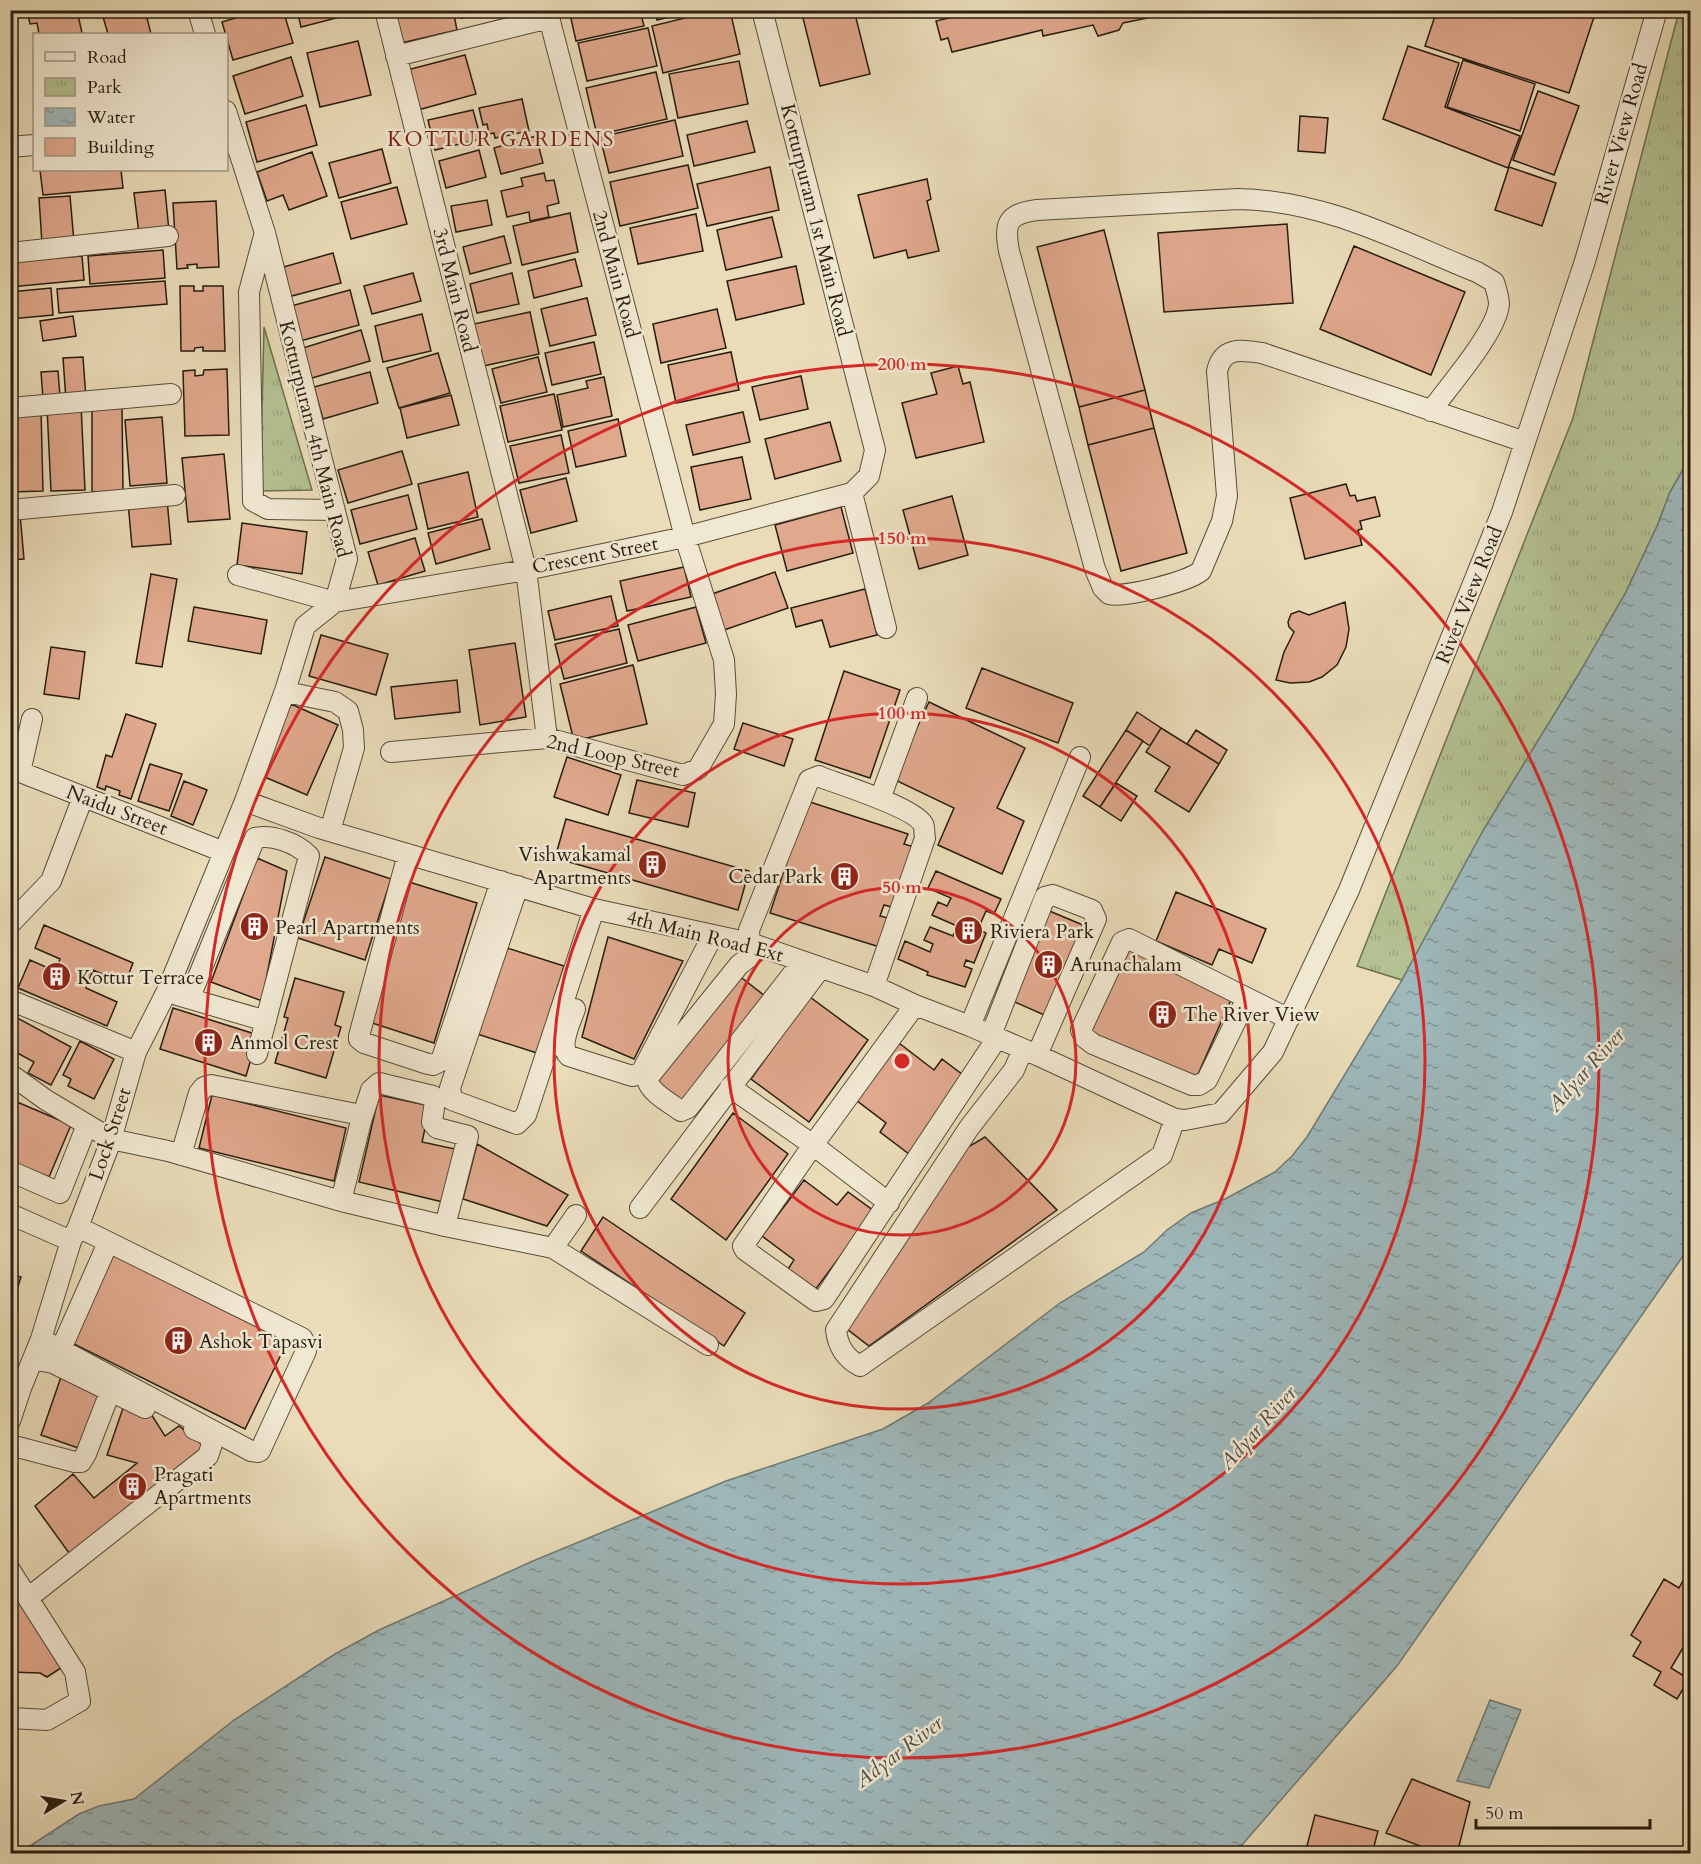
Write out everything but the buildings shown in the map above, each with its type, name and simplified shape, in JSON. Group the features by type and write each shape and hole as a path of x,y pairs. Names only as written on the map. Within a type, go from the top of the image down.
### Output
{"street":[{"path":"198,10 205,33"},
{"name":"3rd Main Road","path":"385,10 526,570 546,738"},
{"name":"Kotturpuram 1st Main Road","path":"762,10 874,450 869,476 852,493"},
{"name":"River View Road","path":"1180,1119 1221,1113 1273,1052 1354,879 1502,512 1585,261 1657,10"},
{"path":"396,57 548,14"},
{"name":"2nd Main Road","path":"548,14 685,537"},
{"name":"Kotturpuram 4th Main Road","path":"228,123 265,233 347,559 335,602"},
{"path":"10,147 33,145"},
{"path":"1431,411 1481,342 1497,312 1499,302 1494,282 1477,272 1337,215 1309,206 1264,199 1037,210 1014,215 1008,222 1007,239 1015,274 1095,569 1102,588 1109,594 1125,594 1185,580 1201,571 1226,509 1217,371 1225,355 1235,351 1262,353 1431,411 1525,442"},
{"path":"265,233 249,292 253,501 268,509 334,510"},
{"path":"10,253 168,236"},
{"path":"10,408 171,394"},
{"path":"852,493 886,628"},
{"name":"Crescent Street","path":"335,602 526,570 685,537 852,493"},
{"path":"10,510 175,495"},
{"name":"2nd Loop Street","path":"391,752 546,738 683,775 698,769 724,724 726,694 724,660 685,537"},
{"path":"238,575 335,602"},
{"path":"224,852 245,801 305,626 335,602"},
{"path":"285,688 291,693 335,702 348,711 353,730 354,748 330,831"},
{"path":"880,799 917,698"},
{"path":"15,770 32,719"},
{"path":"970,1026 1080,756"},
{"name":"Naidu Street","path":"15,770 224,852"},
{"path":"811,965 688,1108 681,1111 647,1084 647,1079 755,946 749,930 809,780 819,777 880,799 916,816 923,824 925,838 874,986"},
{"path":"10,924 51,881 83,797"},
{"name":"4th Main Road Ext","path":"245,801 330,831 509,884 600,910 755,946 874,986 1180,1119"},
{"path":"190,997 255,838 267,835 302,848 309,856 257,1054"},
{"name":"Lock Street","path":"10,1421 16,1386 33,1359 41,1339 76,1229 110,1141 136,1053 167,991 224,852"},
{"path":"408,854 358,1036 359,1040 364,1043 428,1064 433,1065 441,1060 509,884"},
{"path":"509,884 450,1088 452,1100 518,1124 526,1115 600,910"},
{"path":"915,1005 744,1244 745,1250 816,1301 825,1299 890,1203 994,1037 1045,897 1053,895 1092,910 1096,919 1030,1052 969,1128 836,1330 837,1344 849,1360 860,1366 1162,1155 1180,1119"},
{"path":"600,910 564,1049 569,1056 628,1075 641,1073 713,935"},
{"path":"1247,998 1208,1080 1199,1085 1192,1085 1093,1044 1084,1037 1081,1030 1122,942 1129,939 1247,998 1289,1019"},
{"path":"640,1208 730,1088 811,965"},
{"path":"167,991 266,1020"},
{"path":"10,1000 136,1053"},
{"path":"10,1074 110,1141"},
{"path":"341,1201 371,1090 379,1083 433,1096 435,1101 432,1122 437,1128 468,1136 445,1226"},
{"path":"181,1155 199,1093 204,1086 211,1084 356,1114 362,1121"},
{"path":"730,1088 813,1145 890,1203"},
{"path":"10,1091 110,1141 181,1155 341,1201 445,1226 553,1248 708,1345"},
{"path":"60,1193 85,1130"},
{"path":"10,1171 60,1193 76,1229"},
{"path":"10,1214 76,1229 302,1338 306,1351 258,1452 251,1451 41,1339"},
{"path":"553,1248 576,1215"},
{"path":"61,1349 108,1244"},
{"path":"28,1598 208,1456 212,1444 208,1436 110,1392 53,1363 33,1359"},
{"path":"10,1445 81,1462 110,1392"},
{"path":"10,1570 75,1672 80,1701 47,1720 10,1718"}],"green space":[{"path":"1679,11 1690,11 1690,458 1670,492 1658,524 1626,592 1484,829 1402,980 1357,966 1573,418"},
{"path":"264,327 312,490 260,491"}],"water":[{"name":"Adyar River","path":"1690,458 1690,1246 1397,1666 1235,1853 19,1853 79,1814 99,1806 134,1799 234,1720 335,1654 379,1630 533,1561 726,1481 883,1429 928,1403 1060,1303 1144,1252 1167,1230 1191,1213 1225,1199 1275,1172 1307,1137 1402,980 1484,829 1626,592 1658,524 1670,492"},
{"path":"1490,1700 1521,1710 1489,1788 1457,1781"}],"place":[{"name":"Vishwakamal Apartments","path":"652,865"},
{"name":"Cedar Park","path":"844,876"},
{"name":"Pearl Apartments","path":"254,927"},
{"name":"Riviera Park","path":"969,931"},
{"name":"Arunachalam","path":"1049,964"},
{"name":"Kottur Terrace","path":"56,977"},
{"name":"The River View","path":"1162,1014"},
{"name":"Anmol Crest","path":"209,1042"},
{"name":"Ashok Tapasvi","path":"178,1341"},
{"name":"Pragati Apartments","path":"133,1486"}],"district":[{"name":"KOTTUR GARDENS","path":"501,139"}]}
